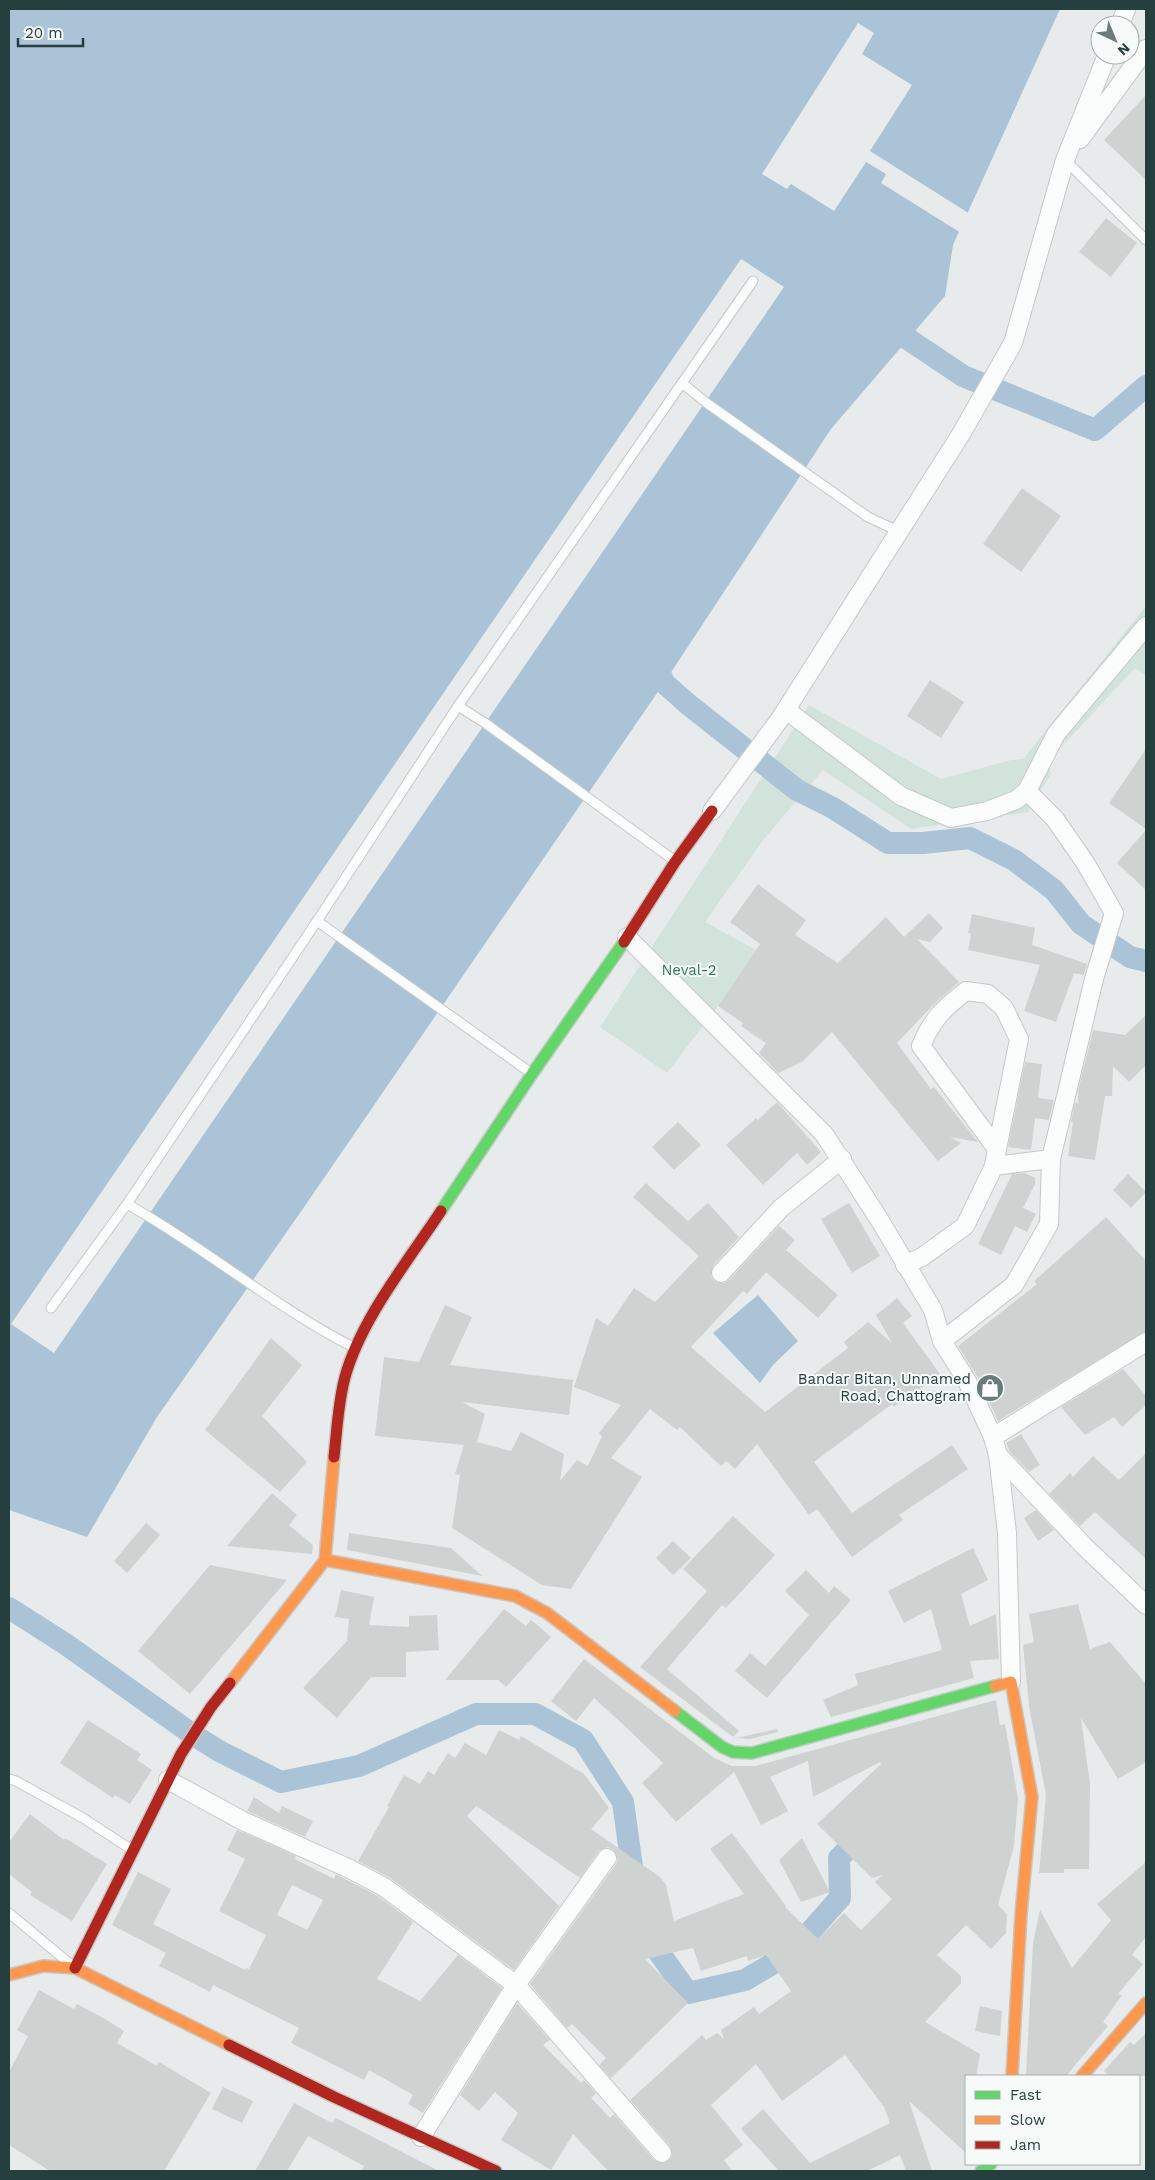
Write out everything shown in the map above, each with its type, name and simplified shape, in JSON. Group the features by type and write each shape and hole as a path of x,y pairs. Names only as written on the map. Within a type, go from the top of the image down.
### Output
{"street":[{"path":"1065,160 1146,49"},
{"path":"74,1968 181,1754 211,1707 325,1560 339,1405 345,1376 364,1328 532,1074 627,937 675,862 783,714 898,531 962,434 1013,343 1065,160 1103,65"},
{"path":"783,714 901,796 950,818 988,811 1016,800 1027,791 1056,734 1146,626"},
{"path":"942,1341 1014,1285 1049,1224 1050,1158 1094,978 1114,913 1086,864 1060,827 1027,791"},
{"path":"627,937 824,1134 842,1159 904,1265 933,1310 942,1341 967,1381 993,1437 998,1455 1007,1533 1011,1682 1032,1797 1021,1914 1012,2075"},
{"path":"904,1265 922,1257 966,1226 996,1157 1019,1039 1004,1008 988,994 966,991 942,1010 929,1028 921,1046 996,1157"},
{"path":"996,1157 1050,1158"},
{"path":"721,1273 781,1208 842,1159"},
{"path":"993,1437 1144,1350"},
{"path":"998,1455 1084,1546 1146,1604"},
{"path":"325,1560 516,1596 548,1613 722,1746 733,1752 752,1753 1011,1682"},
{"path":"168,1780 243,1821 350,1869 384,1887 516,1985 662,2153"},
{"path":"421,2137 516,1985 607,1858"},
{"path":"9,1975 43,1966 74,1968 334,2097 496,2171"},
{"path":"1083,2075 1146,2003"}],"lane":[{"path":"1065,160 1146,240"},
{"path":"51,1308 127,1204 317,921 458,706 753,281"},
{"path":"682,383 708,404 821,484 868,516 898,531"},
{"path":"458,706 485,723 675,862"},
{"path":"317,921 532,1074"},
{"path":"127,1204 150,1217 269,1298 355,1348"},
{"path":"9,1779 83,1818 133,1851"},
{"path":"9,1913 74,1968"}],"green space":[{"name":"Neval-2","path":"1146,606 1146,675 1135,668 1048,761 1051,774 1028,812 911,829 823,770 764,839 705,922 756,950 718,1006 667,1073 600,1027 809,705 941,779 1011,760 1023,759"}],"water":[{"path":"9,9 1060,9 953,245 945,296 831,429 664,683 300,1213 157,1417 87,1537 9,1510"},
{"path":"758,1295 798,1341 773,1365 760,1383 713,1333"}],"pier":[{"path":"858,23 874,33 862,54 912,85 870,151 970,214 961,233 881,183 886,174 866,162 834,211 791,184 787,189 762,174"},
{"path":"741,259 784,287 54,1353 11,1324"}],"building":[{"path":"1146,95 1146,180 1104,140"},
{"path":"1106,218 1137,243 1111,277 1079,252"},
{"path":"1022,488 1061,516 1021,572 983,544"},
{"path":"930,680 964,702 941,738 907,716"},
{"path":"1146,749 1146,829 1109,803"},
{"path":"1146,830 1146,890 1117,863"},
{"path":"758,884 806,920 795,935 838,963 886,917 904,937 929,913 943,928 930,942 917,939 959,982 937,1001 897,1043 931,1089 934,1087 978,1142 950,1137 961,1143 938,1161 832,1032 802,1062 778,1073 759,1053 766,1043 741,1026 743,1023 718,1006 760,944 730,922"},
{"path":"972,914 1035,928 1032,945 1087,964 1084,975 1074,973 1056,1022 1024,1011 1040,965 968,950 971,934 968,933"},
{"path":"1146,1015 1146,1065 1129,1082 1113,1066 1112,1096 1105,1096 1095,1160 1068,1156 1073,1122 1071,1122 1075,1102 1078,1103 1078,1091 1093,1030 1125,1035"},
{"path":"1025,1062 1042,1064 1038,1098 1054,1100 1049,1120 1035,1118 1031,1150 1008,1147"},
{"path":"777,1102 821,1152 807,1165 797,1153 763,1185 726,1145 756,1118 758,1120"},
{"path":"678,1122 701,1145 674,1170 652,1147"},
{"path":"1025,1173 1035,1178 1035,1184 1023,1208 1036,1214 1027,1232 1015,1226 1001,1255 978,1244 1012,1174"},
{"path":"1128,1174 1146,1192 1131,1208 1113,1190"},
{"path":"646,1183 688,1221 708,1203 739,1237 713,1266 711,1276 714,1281 724,1283 729,1280 779,1226 795,1240 786,1250 838,1295 818,1318 766,1272 747,1294 743,1291 691,1347 765,1412 848,1348 844,1342 868,1322 892,1343 876,1315 897,1298 912,1316 903,1323 940,1374 894,1407 892,1404 814,1462 852,1513 952,1445 968,1469 899,1515 903,1520 852,1557 817,1509 809,1515 757,1444 735,1469 726,1461 721,1466 680,1427 677,1430 650,1409 611,1458 642,1477 571,1589 542,1585 452,1528 460,1475 455,1474 464,1445 375,1436 384,1357 419,1362 445,1305 472,1317 450,1365 573,1380 569,1415 462,1402 485,1414 477,1442 511,1451 521,1432 564,1454 560,1481 577,1460 588,1466 602,1436 599,1433 621,1405 574,1387 596,1318 608,1326 634,1288 655,1302 699,1256 633,1197"},
{"path":"849,1203 880,1256 852,1273 821,1219"},
{"path":"1106,1217 1146,1261 1146,1331 998,1421 977,1376 958,1346 1037,1284 1034,1281"},
{"path":"271,1338 302,1365 262,1416 307,1462 280,1492 205,1430"},
{"path":"1123,1369 1146,1396 1146,1405 1122,1427 1114,1417 1085,1435 1061,1407"},
{"path":"1021,1434 1040,1465 1029,1472 1010,1452 1006,1443"},
{"path":"1146,1453 1146,1559 1095,1512 1080,1526 1049,1494 1070,1473 1073,1477 1093,1456 1119,1480"},
{"path":"272,1493 297,1515 289,1525 313,1545 312,1554 227,1546"},
{"path":"1036,1510 1054,1530 1038,1541 1024,1518"},
{"path":"733,1516 775,1555 726,1608 722,1605 667,1669 739,1731 733,1737 640,1667 707,1591 683,1569"},
{"path":"146,1523 160,1535 127,1573 114,1561"},
{"path":"349,1533 451,1548 482,1576 347,1550"},
{"path":"673,1541 691,1558 673,1575 656,1558"},
{"path":"973,1548 988,1580 961,1594 970,1626 996,1614 999,1659 970,1661 974,1678 831,1717 823,1700 858,1685 855,1674 942,1650 931,1609 904,1623 888,1591"},
{"path":"210,1565 287,1580 190,1694 138,1651"},
{"path":"806,1570 829,1593 834,1586 851,1600 767,1698 735,1671 750,1653 765,1666 809,1615 785,1591"},
{"path":"341,1590 374,1597 369,1625 409,1627 409,1616 437,1615 439,1650 406,1652 406,1677 371,1677 337,1718 303,1688 347,1641 349,1619 335,1617"},
{"path":"1078,1604 1090,1649 1110,1642 1146,1684 1146,1762 1118,1779 1081,1718 1090,1784 1089,1869 1064,1869 1064,1873 1039,1873 1046,1795 1029,1706 1023,1645 1034,1642 1029,1614"},
{"path":"504,1609 526,1626 531,1620 551,1637 506,1687 498,1680 445,1680"},
{"path":"584,1659 714,1758 732,1766 756,1766 996,1700 1000,1725 1005,1724 1018,1798 1014,1846 998,1905 1007,1914 1006,1933 991,1949 966,1925 937,1955 961,1976 961,1983 925,2022 980,2054 976,2075 965,2075 965,2152 909,2101 932,2171 906,2171 900,2155 867,2171 779,2171 741,2129 763,2109 810,2163 890,2123 884,2107 845,2055 782,2101 756,2064 711,2105 743,2145 724,2160 732,2171 608,2171 573,2134 551,2170 501,2140 518,2113 495,2092 479,2111 460,2095 517,2003 550,2040 543,2045 581,2083 584,2080 596,2093 591,2098 610,2118 614,2114 654,2160 664,2163 672,2157 670,2146 630,2100 702,2035 706,2040 717,2033 724,2039 721,2030 754,2007 759,2014 791,1991 766,1955 748,1961 747,1956 701,1971 693,1948 645,1959 688,2003 611,2078 599,2065 606,2058 572,2024 567,2028 530,1984 616,1864 618,1859 614,1850 608,1847 599,1851 580,1878 476,1806 467,1816 559,1906 514,1970 390,1878 358,1861 389,1807 387,1806 404,1775 420,1784 428,1771 434,1775 448,1753 455,1758 465,1743 486,1755 499,1730 519,1740 521,1736 584,1774 609,1808 591,1829 660,1877 666,1885 674,1921 744,1894 710,1849 732,1833 785,1907 818,1939 844,1913 861,1930 892,1899 875,1882 882,1875 872,1878 817,1824 881,1764 880,1762 813,1797 808,1761 770,1777 788,1811 761,1825 734,1772 676,1822 642,1783 663,1763 628,1729 594,1698 576,1721 551,1701"},
{"path":"88,1720 141,1754 137,1760 152,1770 130,1804 115,1795 113,1798 60,1763"},
{"path":"777,1729 778,1732 750,1739 736,1738"},
{"path":"254,1797 279,1813 282,1806 313,1821 305,1837 247,1811"},
{"path":"30,1814 64,1840 65,1838 107,1864 72,1921 30,1895 32,1892 9,1874 9,1842"},
{"path":"237,1830 296,1856 295,1859 334,1879 336,1874 378,1896 413,1922 377,1979 420,2001 458,1955 502,1988 423,2113 408,2104 413,2095 369,2070 364,2080 291,2043 299,2028 213,1985 210,1992 159,1966 166,1953 112,1925 138,1872 171,1889 153,1924 245,1970 246,1968 249,1969 266,1935 219,1911 245,1859 227,1850","holes":["292,1885 323,1900 307,1930 277,1915"]},
{"path":"802,1838 830,1892 801,1902 779,1860"},
{"path":"1146,1862 1146,1937 1132,1955 1143,1964 1118,1994 1122,1995 1103,2022 1108,2026 1067,2075 1026,2075 1033,1943 1040,1910 1072,1968 1111,1920 1097,1904"},
{"path":"39,1990 74,2009 77,2004 105,2019 124,2031 117,2043 157,2066 159,2062 211,2093 164,2171 50,2171 9,2145 9,2072 28,2036 17,2030"},
{"path":"980,2006 1002,2011 1000,2036 975,2031"},
{"path":"1146,2033 1146,2076 1108,2075 1104,2071 1130,2042 1134,2045"},
{"path":"223,2087 253,2101 242,2123 212,2109"},
{"path":"294,2103 332,2123 336,2118 439,2171 361,2171 364,2166 308,2136 287,2171 255,2171"}],"waterway":[{"path":"886,318 908,339 963,376 1095,430 1146,386"},
{"path":"652,654 664,683 797,790 833,808 888,843 923,843 970,838 1014,860 1054,890 1081,924 1130,957 1146,961"},
{"path":"9,1608 64,1643 192,1734 219,1751 281,1782 359,1766 476,1714 535,1714 583,1740 623,1802 633,1874 637,1887"},
{"path":"650,1927 658,1951 688,1993 745,1980 792,1952 840,1898 839,1858 867,1830"}],"traffic: fast":[{"path":"441,1211 532,1074 624,942"},
{"path":"675,1711 722,1747 733,1752 752,1753 995,1686"},
{"path":"981,2171 990,2165"}],"traffic: slow":[{"path":"230,1683 325,1560 334,1457"},
{"path":"325,1560 515,1596 547,1613 675,1711"},
{"path":"995,1686 1011,1682 1032,1797 1021,1914 1012,2075"},
{"path":"9,1975 43,1966 75,1968 229,2045"},
{"path":"1083,2075 1146,2003"}],"traffic: jam":[{"path":"624,942 675,862 712,811"},
{"path":"334,1457 341,1397 352,1355 374,1312 441,1211"},
{"path":"75,1968 181,1754 211,1707 230,1683"},
{"path":"229,2045 334,2097 496,2171"}],"place":[{"name":"Bandar Bitan, Unnamed Road, Chattogram","path":"990,1388"}]}
